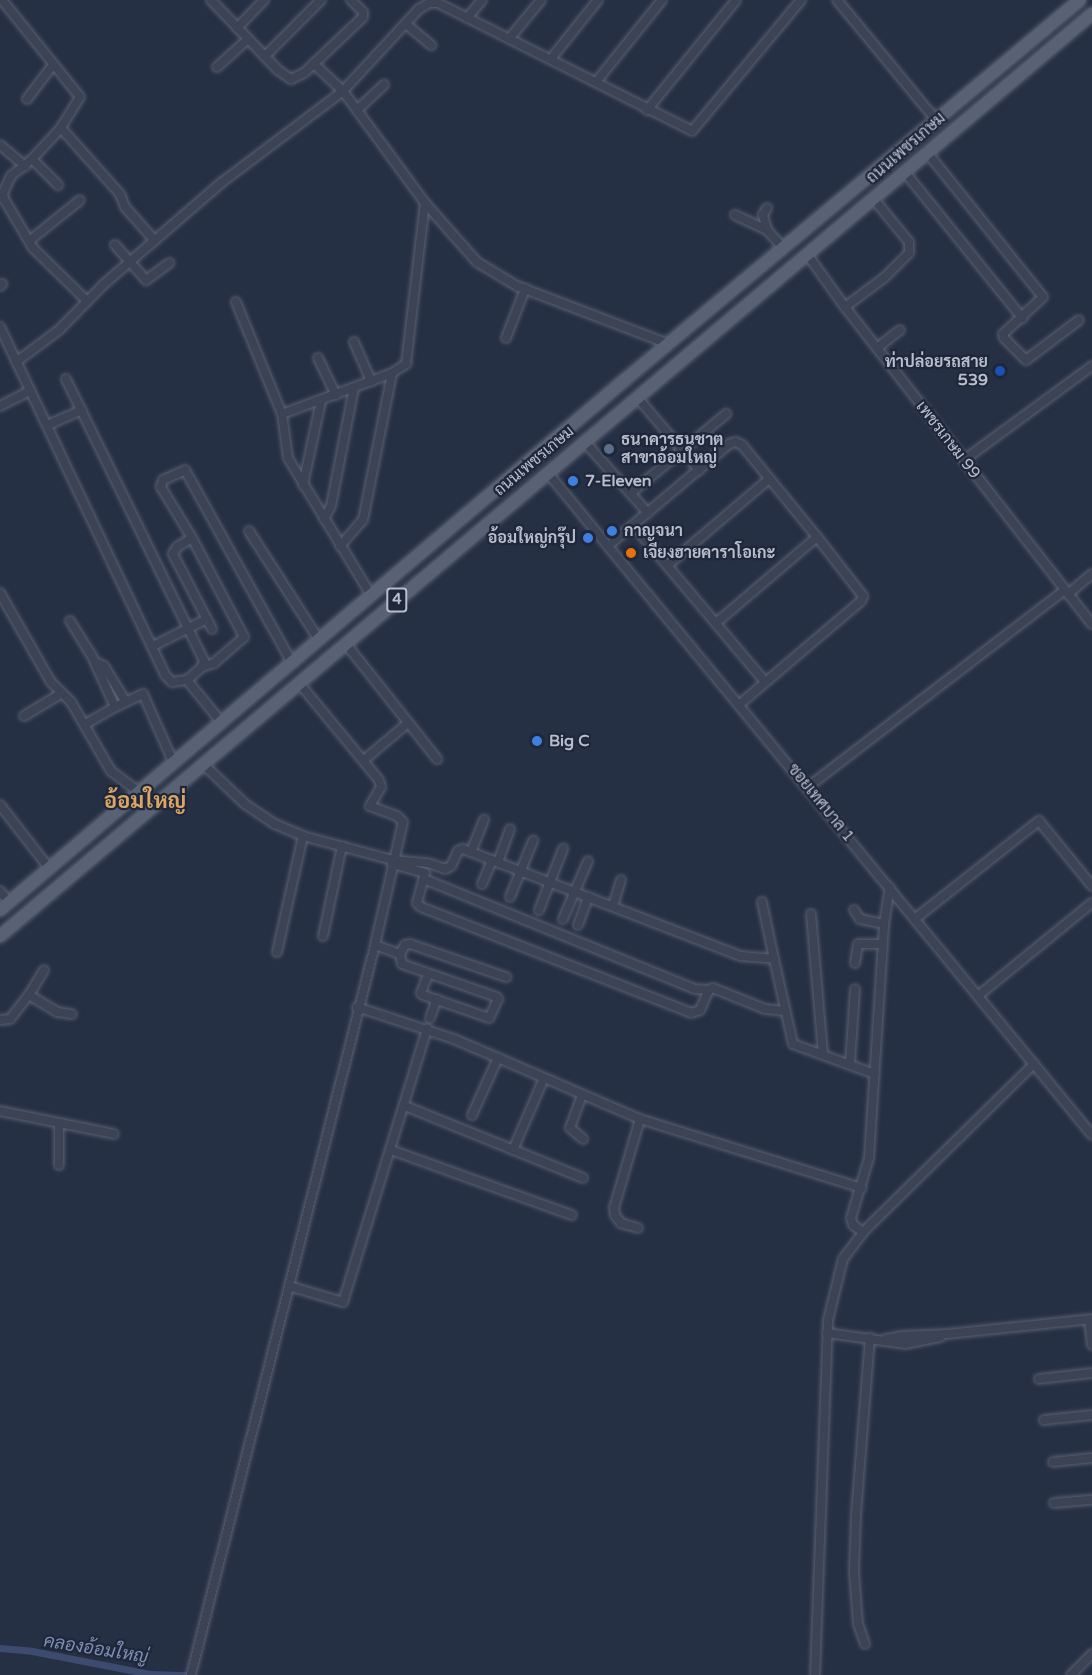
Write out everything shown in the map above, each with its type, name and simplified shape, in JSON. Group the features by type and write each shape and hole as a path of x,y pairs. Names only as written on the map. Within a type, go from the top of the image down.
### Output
{"main road":[{"name":"ถนนเพชรเกษม","path":"4,906 1078,1"},
{"name":"ถนนเพชรเกษม","path":"0,936 1092,14"},
{"path":"812,223 811,233 814,237 825,239"},
{"path":"800,233 807,254"}],"street":[{"path":"2,0 80,97 61,128 33,159 11,176 3,193 4,199 29,241 87,302"},
{"path":"211,0 286,77 291,79 314,64 363,18 363,12 351,0"},
{"path":"237,28 264,0"},
{"path":"265,56 321,0"},
{"path":"467,18 482,0"},
{"path":"509,39 541,0"},
{"path":"554,55 598,0"},
{"path":"596,82 662,0"},
{"path":"647,110 736,0"},
{"path":"16,362 59,330 130,262 221,183 343,91 429,3 438,3 690,131 695,129 801,0"},
{"path":"837,0 936,120"},
{"path":"406,24 431,45"},
{"path":"217,67 248,39"},
{"path":"314,64 343,91 425,203 477,262 525,289 669,345"},
{"path":"27,99 53,65"},
{"path":"357,110 384,85"},
{"path":"61,128 120,194 125,207 155,241"},
{"path":"0,145 25,166"},
{"path":"926,152 1043,297 1003,336 1026,360 1079,320"},
{"path":"33,159 58,185"},
{"path":"904,171 1022,318"},
{"path":"0,173 11,176"},
{"path":"845,306 885,277 909,253 909,242 873,198"},
{"path":"29,241 80,200"},
{"path":"282,414 403,368 407,360 425,203"},
{"path":"766,230 763,215 767,208"},
{"path":"735,215 766,230 783,248"},
{"path":"115,245 146,280 170,263"},
{"name":"เพชรเกษม 99","path":"807,254 877,348 1092,624"},
{"path":"506,338 525,289"},
{"path":"236,302 282,414 288,458 371,596"},
{"path":"0,327 169,680 176,682 187,680 202,667 214,663 244,637 192,538 161,487 164,480 185,470 292,663"},
{"path":"877,348 900,330"},
{"path":"354,342 371,381"},
{"path":"318,358 336,395"},
{"path":"964,460 1092,366"},
{"path":"340,546 363,520 392,373"},
{"path":"66,379 204,661 202,667"},
{"path":"324,519 332,506 354,388"},
{"path":"0,406 30,391"},
{"path":"637,397 699,470"},
{"path":"303,485 321,401"},
{"path":"48,425 82,410"},
{"path":"631,492 726,414"},
{"path":"584,441 648,513"},
{"path":"609,544 736,442 818,537 863,596 861,601 740,704"},
{"name":"ซอยเทศบาล 1","path":"547,472 609,544 1092,1135"},
{"path":"668,565 770,479"},
{"path":"633,525 765,682"},
{"path":"249,531 319,639"},
{"path":"716,623 818,537"},
{"path":"192,538 173,549 173,554 212,628"},
{"path":"808,787 1092,574"},
{"path":"0,593 51,682 86,724 111,771 140,792"},
{"path":"153,646 207,619"},
{"path":"70,621 95,662 95,668 115,707"},
{"path":"346,644 437,759"},
{"path":"95,662 104,666 126,702"},
{"path":"187,680 222,723"},
{"path":"191,1673 357,1007 375,945 392,862 403,822 397,816 370,806 380,784 364,760 299,683"},
{"path":"24,716 62,693"},
{"path":"86,724 143,694 174,764"},
{"path":"364,760 408,723"},
{"path":"203,764 230,792 275,824 303,836 425,873 417,903 421,907 691,1013 700,1010 709,990"},
{"path":"0,805 49,868"},
{"path":"471,852 484,820"},
{"path":"916,918 1039,821 1092,886"},
{"path":"482,884 510,830"},
{"path":"277,952 303,836"},
{"path":"510,897 533,841"},
{"path":"323,936 342,846"},
{"path":"392,862 428,863 445,869 451,866 459,849 471,852 749,958 774,959"},
{"path":"539,910 563,849"},
{"path":"563,919 588,861"},
{"path":"424,879 695,989 709,990 712,988 765,1009 785,1011"},
{"path":"613,906 621,880"},
{"path":"863,1232 853,1225 851,1218 868,1158 882,944 890,887"},
{"path":"0,891 4,906"},
{"path":"578,925 588,897"},
{"path":"762,902 794,1044 875,1074"},
{"path":"979,995 1092,903"},
{"path":"854,910 860,919 884,924"},
{"path":"811,914 823,1054"},
{"path":"428,975 421,993 487,1018 498,999 402,964 400,954 405,945 410,944 506,976"},
{"path":"855,963 858,944 882,944"},
{"path":"375,945 400,954"},
{"path":"0,1020 10,1019 29,995 44,970"},
{"path":"850,1064 855,989"},
{"path":"29,995 67,1014"},
{"path":"430,1018 437,999"},
{"path":"357,1007 427,1029 640,1119 861,1188"},
{"path":"289,1286 344,1302 427,1029"},
{"path":"472,1115 498,1058"},
{"path":"815,1675 827,1333 830,1300 843,1259 863,1232 1034,1064"},
{"path":"513,1150 544,1078"},
{"path":"582,1095 570,1128 583,1139"},
{"path":"405,1106 583,1178"},
{"path":"0,1111 114,1134"},
{"path":"638,1228 621,1223 615,1215 614,1208 640,1119"},
{"path":"59,1123 59,1165"},
{"path":"391,1150 572,1215"},
{"path":"827,1333 886,1340 901,1336 947,1334 1091,1319 1092,1345"},
{"path":"865,1644 858,1624 854,1572 856,1504 870,1338"},
{"path":"1039,1379 1092,1373"},
{"path":"1044,1420 1092,1415"},
{"path":"1053,1462 1092,1458"},
{"path":"1054,1503 1092,1500"},
{"path":"1071,1675 1092,1654"}],"waterway":[{"name":"คลองอ้อมใหญ่","path":"0,1648 32,1651 150,1674 187,1675"}],"place":[{"name":"ท่าปล่อยรถสาย 539","path":"1000,371"},
{"name":"ธนาคารธนชาต สาขาอ้อมใหญ่","path":"609,449"},
{"name":"7-Eleven","path":"573,481"},
{"name":"กาญจนา","path":"612,531"},
{"name":"อ้อมใหญ่กรุ๊ป","path":"588,538"},
{"name":"เจียงฮายคาราโอเกะ","path":"631,553"},
{"name":"Big C","path":"537,741"}],"district":[{"name":"อ้อมใหญ่","path":"145,802"}]}
